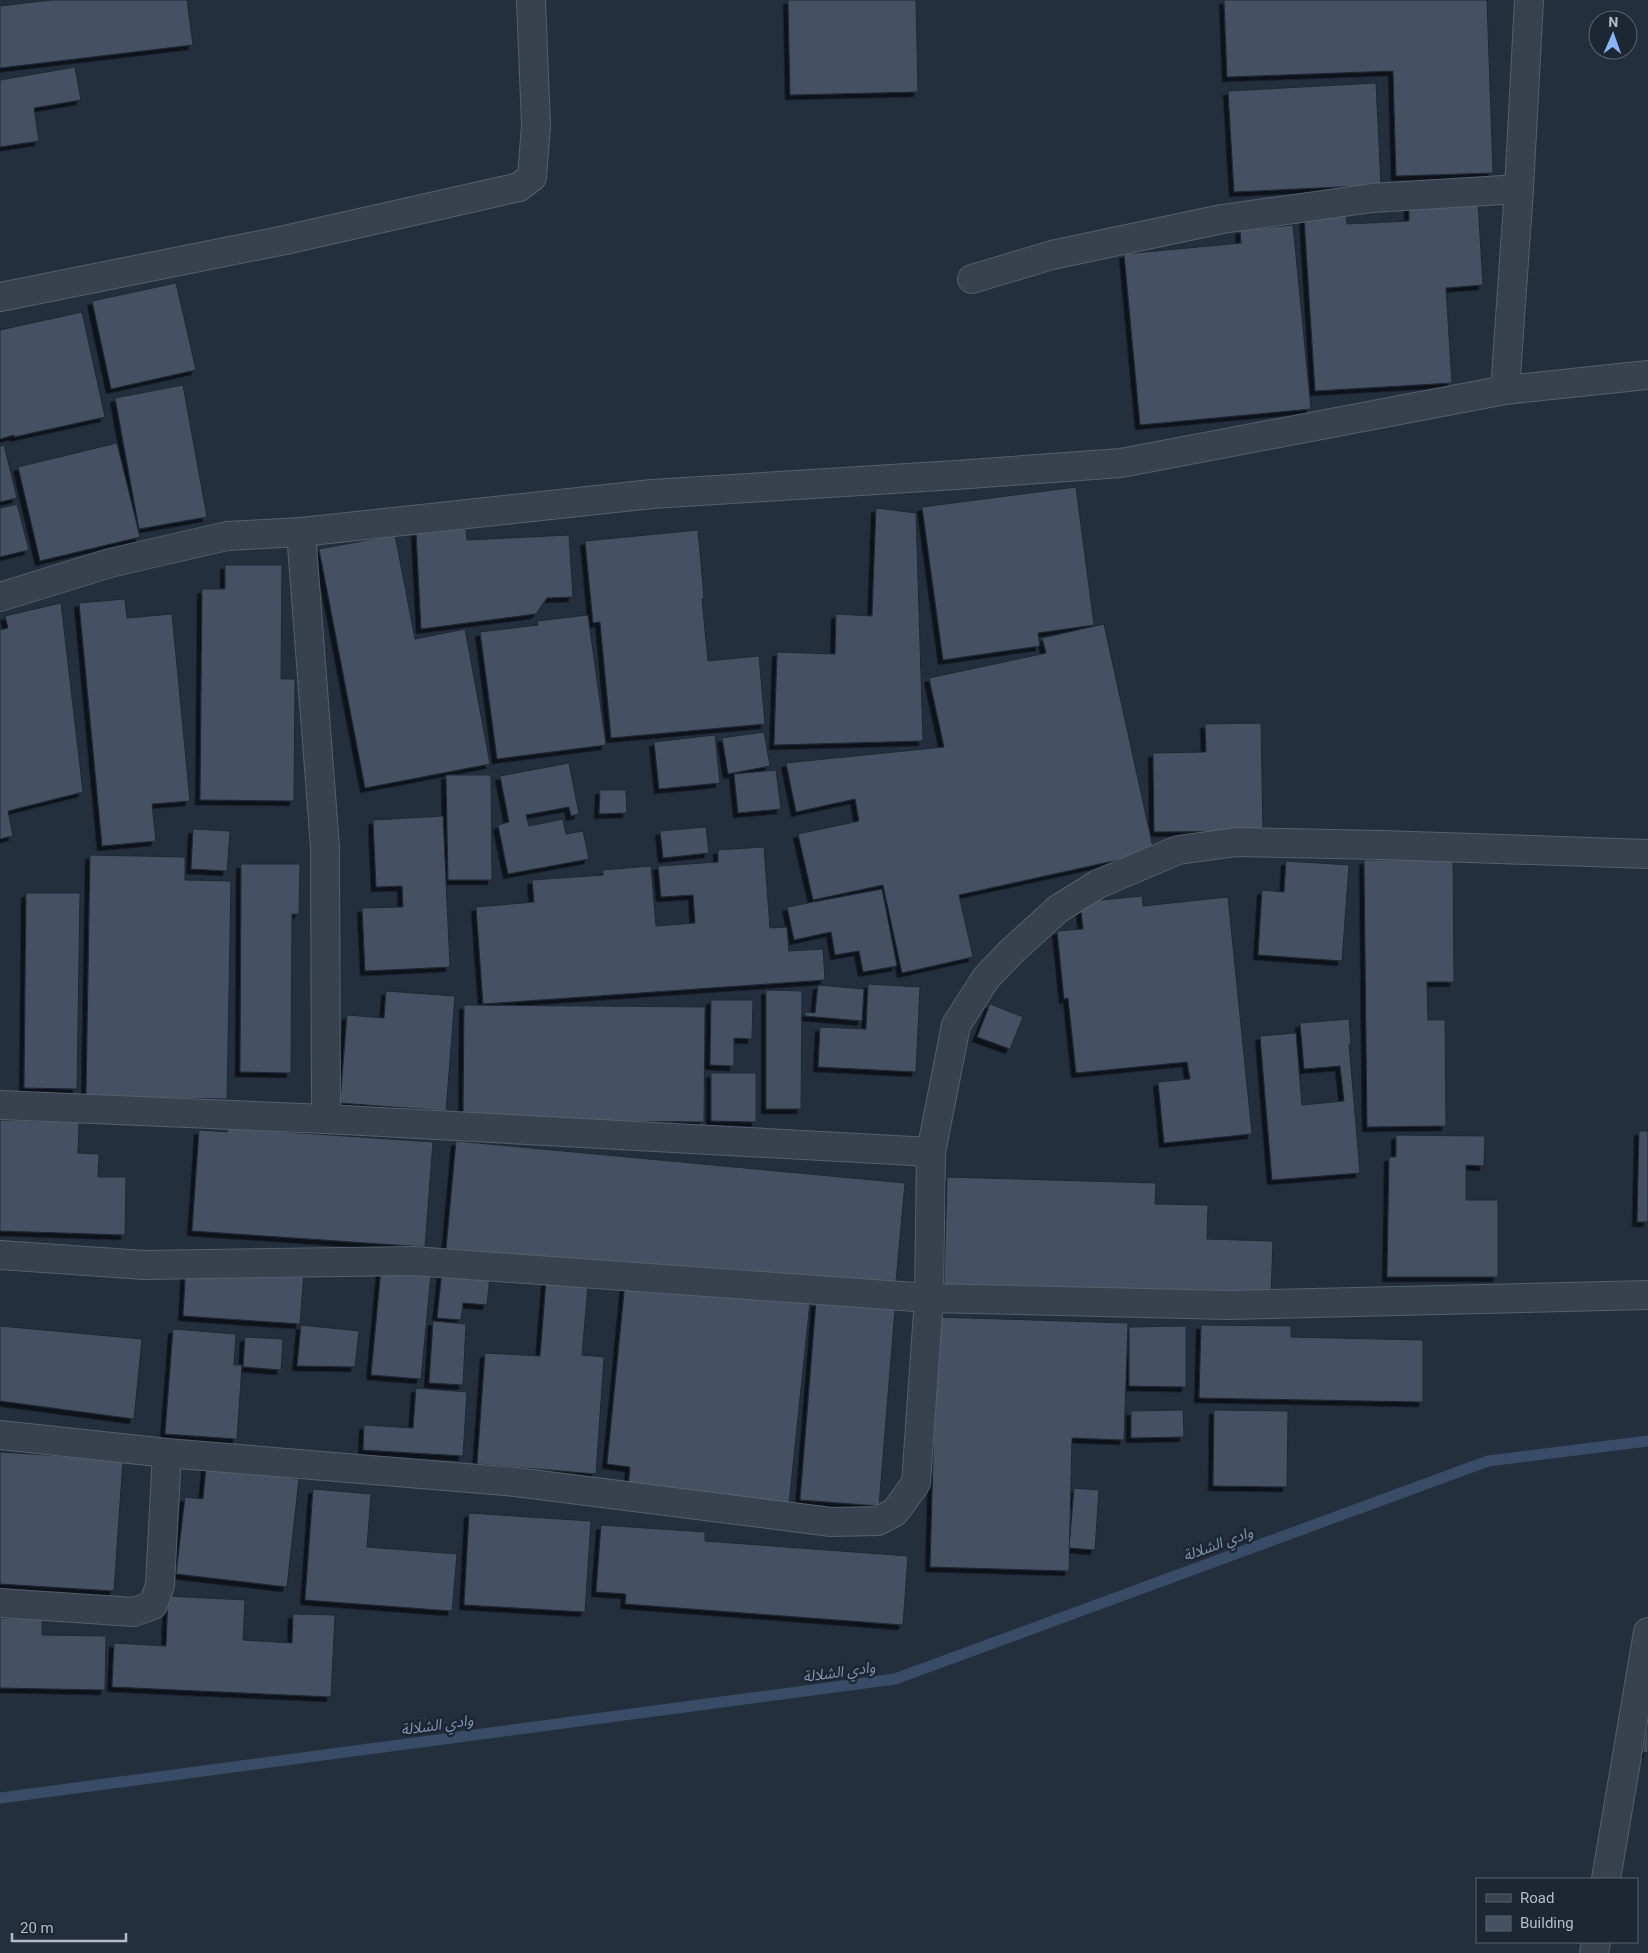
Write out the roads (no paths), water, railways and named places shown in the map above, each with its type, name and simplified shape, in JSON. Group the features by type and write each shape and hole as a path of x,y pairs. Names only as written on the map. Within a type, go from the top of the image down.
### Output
{"street":[{"path":"0,297 285,240 518,187 532,177 536,125 531,0"},
{"path":"1505,390 1519,189 1529,0"},
{"path":"972,279 1052,255 1222,219 1372,198 1519,189"},
{"path":"0,597 110,563 227,536 301,532 652,494 1121,463 1505,390 1648,375"},
{"path":"301,532 325,847 326,1119"},
{"path":"0,1435 167,1453 516,1482 832,1522 878,1521 895,1512 916,1483 929,1298 931,1152 956,1025 986,978 1058,909 1098,884 1178,850 1237,842 1648,854"},
{"path":"0,1105 326,1119 931,1152"},
{"path":"0,1255 144,1265 413,1261 929,1298 1230,1305 1648,1295"},
{"path":"0,1604 134,1612 153,1605 160,1585 167,1453"},
{"path":"1606,1878 1648,1632"}],"waterway":[{"name":"وادي الشلالة","path":"0,1798 895,1679 1488,1461 1648,1441"}]}
